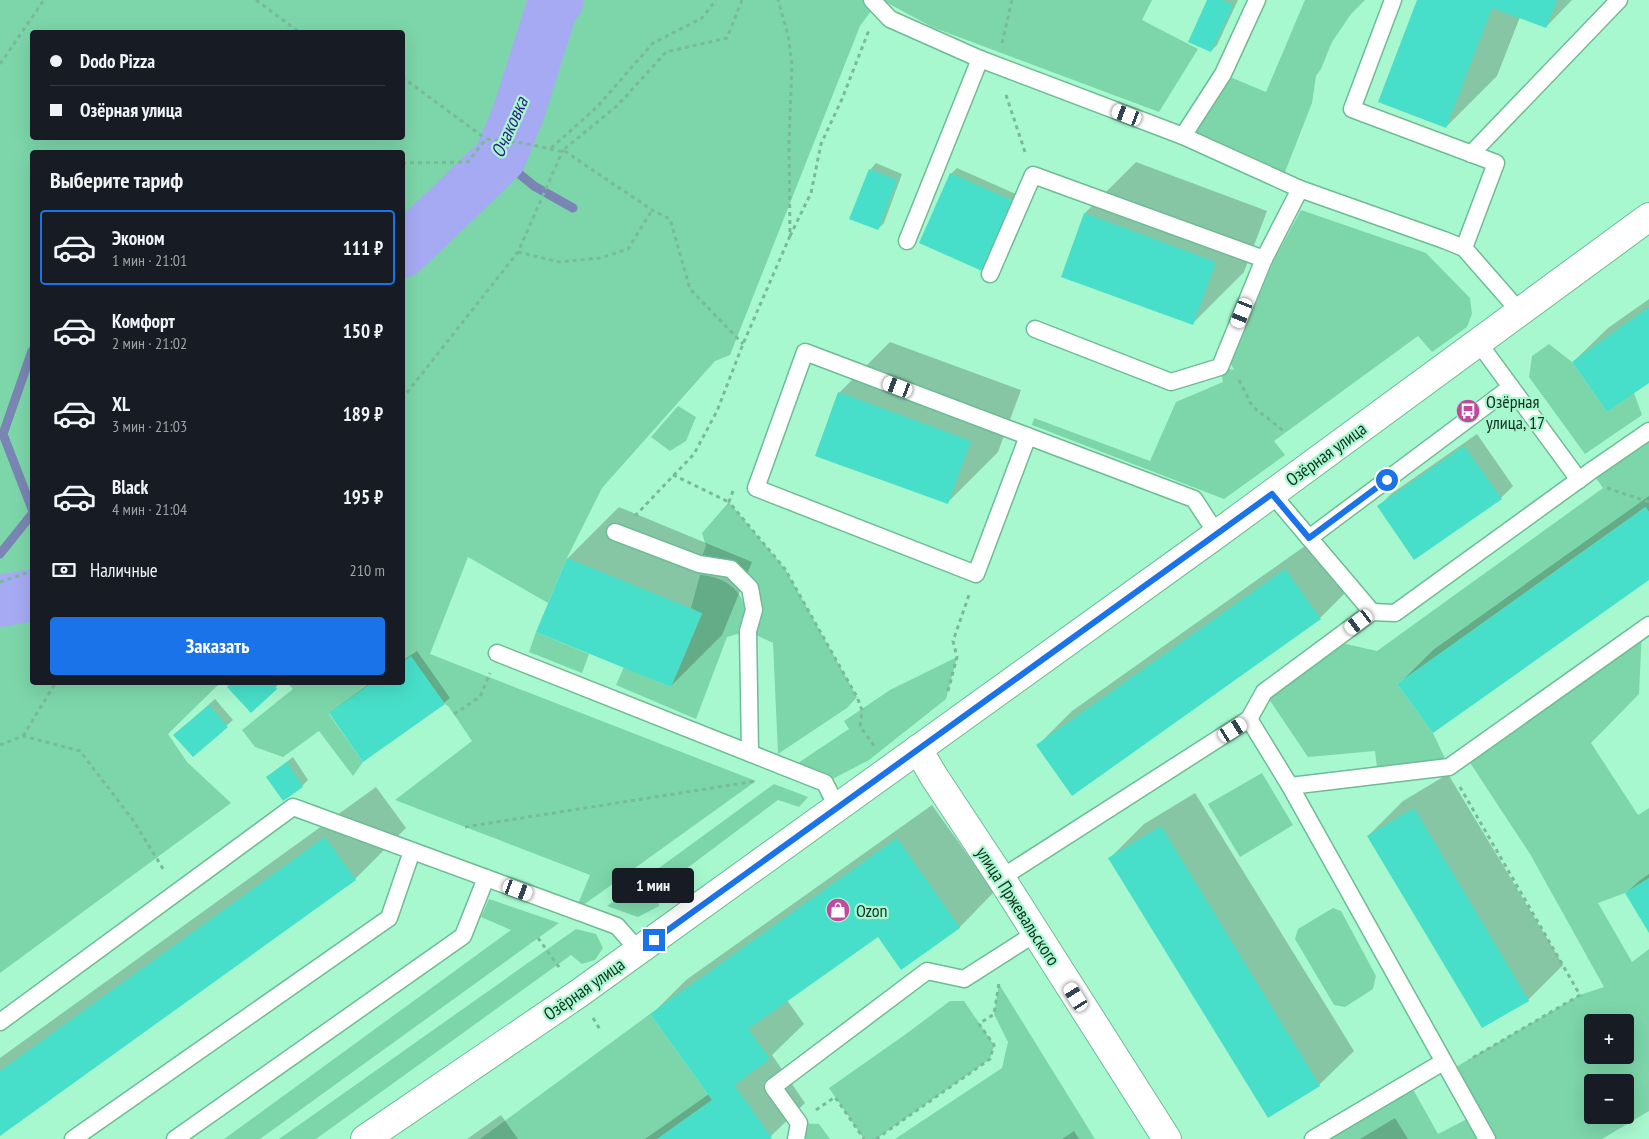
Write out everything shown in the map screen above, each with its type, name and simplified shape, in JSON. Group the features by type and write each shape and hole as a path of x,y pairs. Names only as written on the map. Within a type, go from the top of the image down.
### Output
{"street":[{"name":"Озёрная улица","path":"365,1139 578,994 1217,534 1649,217"},
{"name":"улица Пржевальского","path":"918,748 933,775 1001,878 1166,1139"}],"lane":[{"path":"872,0 890,19 980,59 1183,136 1300,189 1464,248 1520,312"},
{"path":"1183,136 1223,74 1257,0"},
{"path":"1393,0 1352,109 1496,163 1464,248"},
{"path":"1471,154 1619,0"},
{"path":"907,241 980,59"},
{"path":"990,274 1033,175 1264,259"},
{"path":"1035,328 1171,382 1220,367 1264,259 1300,189"},
{"path":"1478,342 1579,480"},
{"path":"1028,436 976,574 756,488 804,352 1028,436 1194,499 1217,534"},
{"path":"1309,538 1511,387"},
{"path":"1001,878 1249,719 1264,692 1372,612 1395,613 1649,431"},
{"path":"1272,494 1372,612"},
{"path":"615,532 700,564 731,569 750,588 754,610 748,631 750,753"},
{"path":"1290,786 1449,767 1649,624"},
{"path":"497,653 825,783 837,807"},
{"path":"1249,719 1290,786 1487,1139"},
{"path":"0,1022 293,807 617,926 639,950"},
{"path":"73,1139 389,918 412,851"},
{"path":"175,1139 463,936 486,878"},
{"path":"796,1139 799,1123 773,1087 927,971 964,979 1036,934"},
{"path":"1313,1139 1446,1067"}],"path":[{"path":"0,64 44,0"},
{"path":"256,0 296,30"},
{"path":"551,148 597,108 654,43 702,18 716,0"},
{"path":"405,395 518,252 563,150 618,105 666,52 727,38 742,0"},
{"path":"778,0 788,35 792,64 789,142 790,236"},
{"path":"1012,0 996,65 1033,175"},
{"path":"615,532 636,514 694,454 717,411 743,344 811,193 821,144 842,99 868,32 886,14"},
{"path":"405,79 486,139 563,150 652,210 670,218 690,289 743,344"},
{"path":"405,163 468,162 486,139"},
{"path":"518,252 559,262 600,258 628,249 652,210"},
{"path":"1220,367 1231,364 1252,406 1285,432"},
{"path":"673,476 729,502 785,569 857,697 862,710 860,726 879,754"},
{"path":"729,502 737,480 756,488"},
{"path":"1579,480 1649,502"},
{"path":"0,582 30,572"},
{"path":"946,699 957,657 953,641 976,574"},
{"path":"454,714 480,697 497,653"},
{"path":"23,736 54,685"},
{"path":"0,745 23,736 80,750 133,820 177,892"},
{"path":"1446,1067 1580,995 1449,767"},
{"path":"465,827 756,781"},
{"path":"538,938 560,970"},
{"path":"876,1139 990,1059 994,1045 979,1024 994,1014 999,984 986,965"},
{"path":"591,1015 601,1031"},
{"path":"799,1123 835,1096 864,1139"}],"green space":[{"path":"0,0 879,0 860,26 730,355 715,361 602,488 567,558 548,603 468,557 430,654 756,781 575,911 590,875 395,800 472,741 411,657 405,661 405,150 30,150 30,685 218,685 168,734 187,762 231,803 0,973"},
{"path":"882,0 1152,0 1142,20 1198,49 1159,112 932,27"},
{"path":"1305,0 1365,0 1351,14 1332,42 1321,69 1316,76 1312,103 1285,172 1183,136 1223,74 1266,92"},
{"path":"1301,210 1426,253 1470,298 1472,314 1467,327 1432,352 1418,336 1274,441 1285,455 1224,499 1032,425 1034,418 1150,461 1176,402 1223,382 1220,367 1234,370 1231,364 1274,260"},
{"path":"1549,344 1572,362 1607,412 1634,393 1642,415 1585,454 1529,377 1532,356"},
{"path":"678,406 696,417 686,441 670,451 651,437"},
{"path":"1649,431 1649,512 1645,507 1397,684 1433,733 1449,767 1378,776 1375,751 1308,757 1264,692 1333,641 1377,651 1603,488 1591,471"},
{"path":"729,502 785,569 857,697 847,708 778,754 773,643 748,631 754,610 731,569 699,564 706,546 702,533"},
{"path":"700,575 717,578 738,593 745,608 745,621 741,633 727,637 696,719 616,685 624,667 671,687 702,614 691,608"},
{"path":"1642,630 1639,694 1591,743 1638,815 1649,808 1649,878 1625,893 1598,903 1632,962 1649,949 1649,1111 1634,1120 1634,1074 1584,1074 1584,1124 1627,1124 1602,1139 1313,1139 1409,1082 1438,1134 1473,1116 1449,1071 1580,995 1604,987 1530,854 1465,755"},
{"path":"536,632 589,654 582,673 529,652"},
{"path":"957,657 946,699 869,760 825,783 789,769 849,729 844,721 890,690"},
{"path":"289,685 370,685 329,714 363,762 353,776 319,731 283,757 255,747 242,730 293,689"},
{"path":"1262,773 1293,825 1240,857 1208,804"},
{"path":"774,784 808,797 799,807 778,800 662,887 658,898 659,906 638,917 607,906"},
{"path":"489,899 559,923 260,1139 224,1139 511,930 481,917"},
{"path":"1333,908 1341,911 1376,976 1373,989 1345,1007 1334,1005 1295,939 1298,929"},
{"path":"576,929 596,934 603,948 595,960 582,964 571,955 316,1139 279,1139"},
{"path":"999,984 1095,1139 895,1139 1002,1068 1008,1042 994,1014"},
{"path":"950,1001 964,1001 994,1045 990,1059 876,1139 864,1139 829,1088"},
{"path":"650,1014 712,1100 657,1139 480,1139"},
{"path":"799,1123 819,1124 830,1139 796,1139"}],"building":[{"path":"1207,0 1221,0 1233,5 1211,52 1188,42"},
{"path":"1417,0 1557,0 1546,28 1492,8 1446,128 1378,102"},
{"path":"869,169 897,180 878,230 849,219"},
{"path":"950,173 1013,201 982,271 919,243"},
{"path":"1084,213 1216,262 1193,325 1061,277"},
{"path":"1649,307 1649,383 1607,412 1572,362"},
{"path":"838,392 971,441 948,504 815,456"},
{"path":"1464,446 1502,499 1414,560 1377,506"},
{"path":"1646,507 1649,512 1649,580 1433,733 1397,684"},
{"path":"567,558 702,613 671,687 536,632"},
{"path":"1285,569 1321,619 1072,796 1036,745"},
{"path":"411,656 445,704 363,762 329,713 369,685 405,685 405,660"},
{"path":"229,685 274,685 277,689 251,713 227,687"},
{"path":"209,705 228,727 193,757 173,735"},
{"path":"287,762 303,787 283,801 266,777"},
{"path":"1414,808 1529,1001 1482,1028 1367,836"},
{"path":"1161,826 1320,1086 1268,1118 1108,858"},
{"path":"325,837 356,880 0,1136 0,1071"},
{"path":"897,838 960,928 901,970 878,937 748,1029 770,1059 734,1085 772,1138 657,1139 712,1100 650,1014"},
{"path":"1649,878 1649,933 1625,893"}],"waterway":[{"name":"Очаковка","path":"405,249 500,158 519,111 552,7 558,0"},
{"path":"500,158 534,186 573,208"},
{"path":"30,357 3,434 30,504"},
{"path":"0,554 30,516"},
{"name":"Очаковка","path":"0,601 30,595"}],"place":[{"name":"Озёрная улица, 17","path":"1468,411"},
{"name":"Ozon","path":"838,910"}],"route":[{"path":"654,940 1272,494 1309,538 1387,480"}]}
